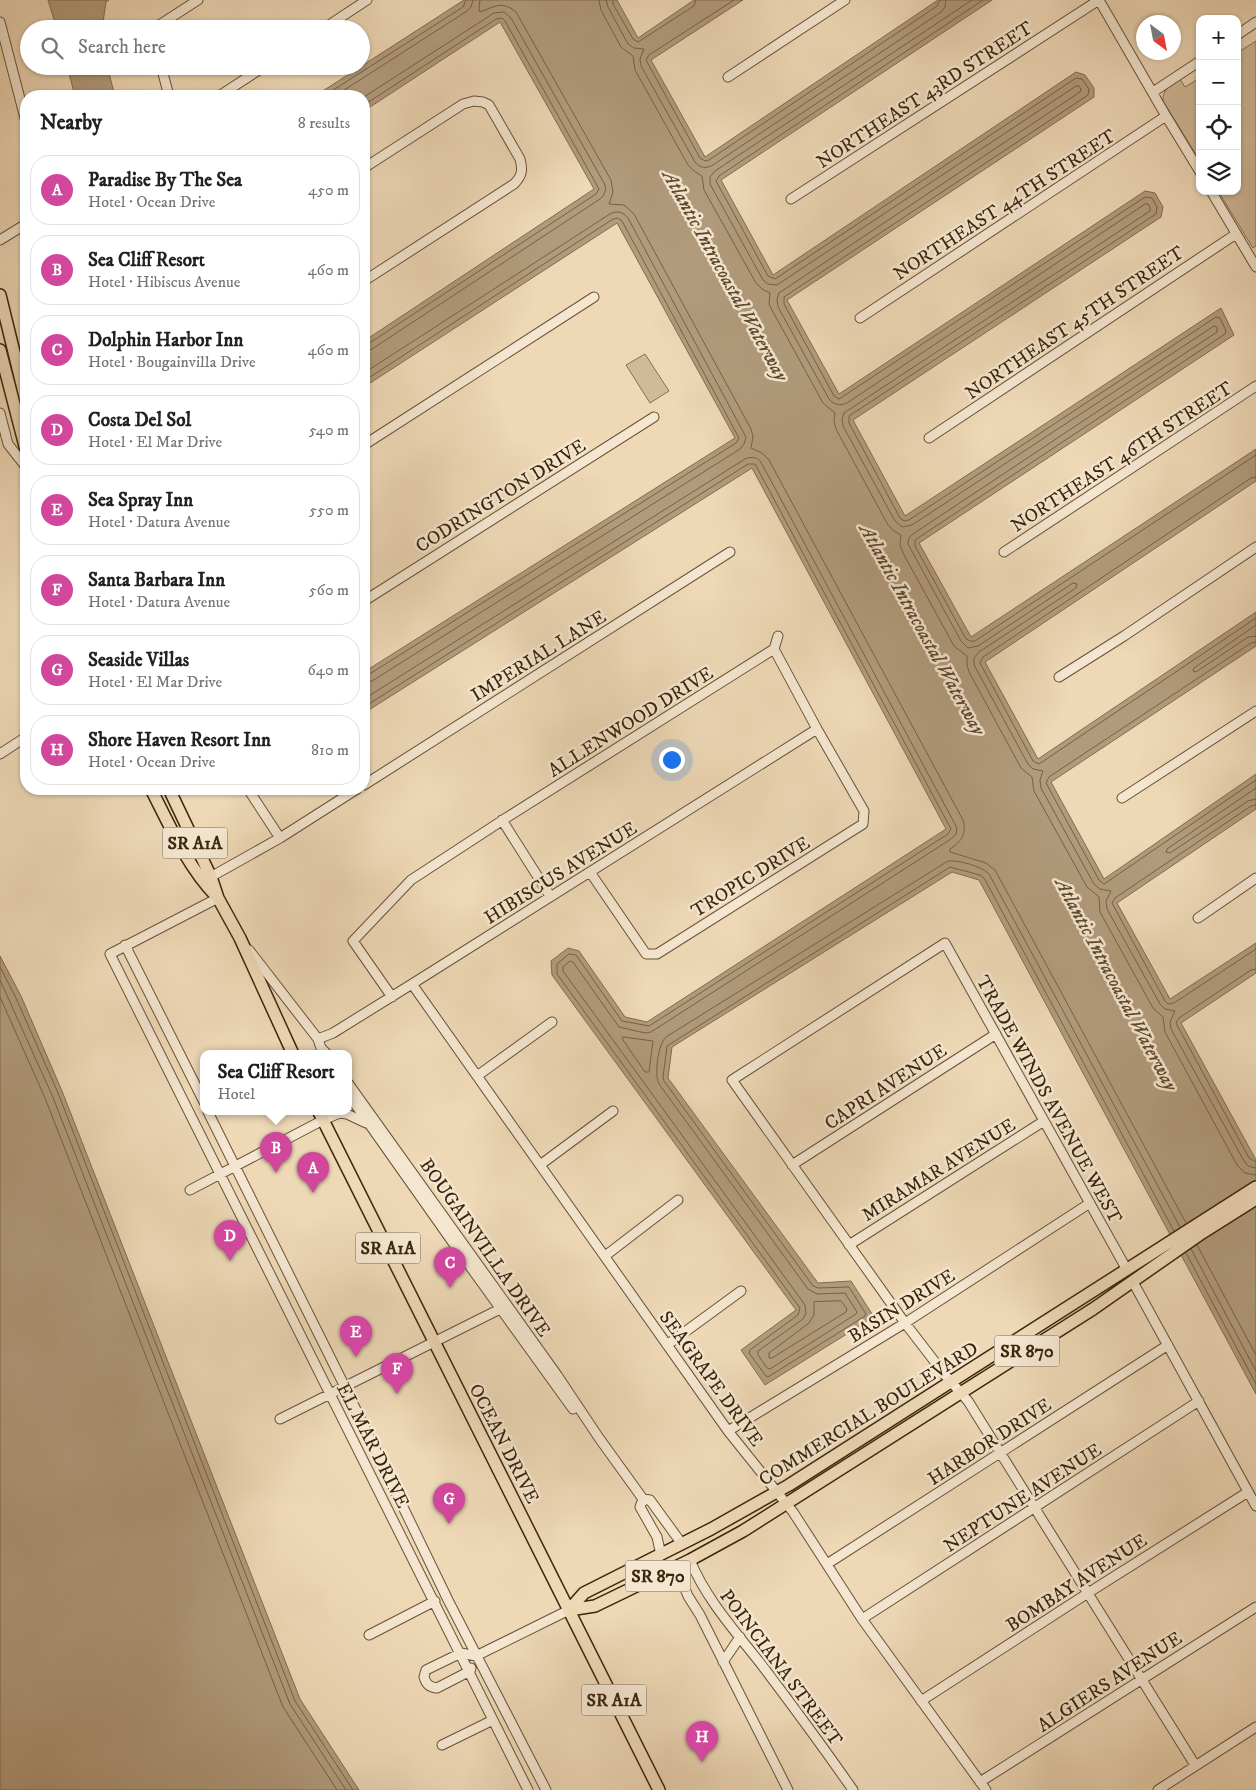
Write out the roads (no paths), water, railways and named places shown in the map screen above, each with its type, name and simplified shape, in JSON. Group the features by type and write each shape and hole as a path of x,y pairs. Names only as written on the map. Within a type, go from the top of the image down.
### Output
{"main road":[{"path":"0,295 20,378"},
{"path":"0,350 20,428"},
{"name":"SR A1A","path":"154,795 176,837 207,879 240,938 291,1050"},
{"name":"SR A1A","path":"172,795 207,879"},
{"name":"OCEAN DRIVE","path":"321,1116 659,1790"},
{"name":"COMMERCIAL BOULEVARD","path":"569,1610 595,1606 690,1560 743,1531 1134,1282 1167,1250 1256,1187"},
{"name":"COMMERCIAL BOULEVARD","path":"569,1610 584,1593 736,1516 1128,1270 1256,1199"},
{"path":"1120,1291 1128,1270"},
{"path":"676,1567 676,1555 682,1544"}],"street":[{"path":"167,20 198,0"},
{"path":"337,20 367,0"},
{"path":"728,77 845,0"},
{"path":"1099,0 1196,165"},
{"name":"NORTHEAST 43RD STREET","path":"791,199 1099,0"},
{"path":"0,22 20,99"},
{"path":"1241,32 1256,22"},
{"path":"1153,92 1196,64"},
{"path":"163,75 167,90"},
{"path":"227,90 251,75"},
{"path":"370,164 455,109 474,101 489,105 520,159 523,168 520,177 514,184 370,277"},
{"name":"NORTHEAST 44TH STREET","path":"860,318 1166,116"},
{"path":"1213,195 1256,267"},
{"path":"0,240 20,228"},
{"name":"NORTHEAST 45TH STREET","path":"929,438 1236,234"},
{"path":"370,441 594,297"},
{"name":"NORTHEAST 46TH STREET","path":"1004,552 1256,386"},
{"path":"0,413 8,444 20,459"},
{"name":"CODRINGTON DRIVE","path":"370,597 654,417"},
{"path":"1059,677 1124,636 1256,547"},
{"name":"IMPERIAL LANE","path":"370,781 730,552"},
{"path":"778,636 774,649 817,729"},
{"name":"ALLENWOOD DRIVE","path":"392,997 353,941 411,880 502,820 774,649"},
{"path":"1122,798 1256,712"},
{"name":"HIBISCUS AVENUE","path":"318,1039 333,1033 392,997 817,729"},
{"name":"TROPIC DRIVE","path":"590,872 646,954 657,954 665,949 863,824 864,810 817,729"},
{"path":"0,754 20,741"},
{"path":"252,795 280,838"},
{"path":"207,879 280,838 348,795"},
{"path":"502,820 550,896"},
{"path":"1198,918 1256,878"},
{"path":"200,1094 125,945 218,898"},
{"path":"240,938 318,1039 324,1050"},
{"name":"TRADE WINDS AVENUE WEST","path":"792,1165 732,1080 945,943 1128,1270"},
{"name":"EL MAR DRIVE","path":"125,945 110,954 528,1790"},
{"name":"SEAGRAPE DRIVE","path":"412,984 728,1431 786,1504 862,1619 983,1786"},
{"path":"477,1076 552,1022"},
{"name":"CAPRI AVENUE","path":"792,1165 996,1034"},
{"name":"BOUGAINVILLA DRIVE","path":"356,1105 504,1307 558,1375 595,1432 643,1499 640,1507 656,1536 661,1555"},
{"name":"BOUGAINVILLA DRIVE","path":"356,1105 504,1307"},
{"path":"540,1165 613,1111"},
{"name":"EL MAR DRIVE","path":"210,1115 476,1656 546,1790"},
{"path":"350,1115 369,1124"},
{"path":"190,1190 321,1116"},
{"name":"MIRAMAR AVENUE","path":"849,1245 1044,1121"},
{"path":"792,1165 905,1323 968,1402 1195,1765"},
{"path":"605,1256 678,1200"},
{"name":"BASIN DRIVE","path":"728,1431 905,1323 1090,1203"},
{"path":"1134,1282 1256,1506"},
{"path":"667,1345 741,1290"},
{"path":"280,1419 504,1307"},
{"name":"HARBOR DRIVE","path":"826,1564 1168,1345"},
{"name":"NEPTUNE AVENUE","path":"862,1619 1199,1401"},
{"name":"BOMBAY AVENUE","path":"921,1701 1248,1492"},
{"path":"643,1499 650,1500 682,1544"},
{"name":"POINCIANA STREET","path":"690,1560 702,1585 853,1790"},
{"path":"676,1567 688,1596 700,1615 788,1790"},
{"path":"688,1596 702,1585"},
{"path":"369,1635 435,1601"},
{"name":"ALGIERS AVENUE","path":"983,1786 1142,1679 1256,1607"},
{"name":"COMMERCIAL BOULEVARD","path":"476,1656 569,1610"},
{"path":"723,1662 737,1634"},
{"path":"461,1653 476,1656 470,1672 437,1688 432,1688 425,1681 426,1670 461,1653"},
{"path":"442,1745 493,1720"},
{"path":"1158,1790 1256,1727"}],"water":[{"path":"48,0 109,0 106,2 103,20 54,20"},
{"name":"Atlantic Intracoastal Waterway","path":"464,0 617,0 638,38 694,0 743,0 651,60 705,157 938,0 992,0 721,180 773,275 1076,72 1085,75 1094,88 1094,97 787,300 839,394 1145,191 1155,193 1163,207 1161,217 853,420 905,516 1221,308 1234,335 919,543 971,637 1256,449 1256,481 985,662 1038,759 1256,612 1256,646 1051,782 1104,879 1256,774 1256,809 1117,903 1170,999 1256,943 1256,973 1181,1023 1256,1160 1256,1394 979,880 952,872 672,1047 668,1078 818,1283 851,1281 874,1317 765,1385 741,1350 796,1310 552,975 551,961 568,948 579,951 625,1017 647,1022 946,829 752,468 370,709 370,668 735,438 617,223 370,383 370,337 594,189 500,22 370,107 370,90 324,90 348,75 370,75 370,61"},
{"path":"69,75 109,75 113,90 73,90"},
{"path":"0,956 21,996 62,1091 300,1699 359,1790 0,1790"}],"place":[{"name":"Sea Cliff Resort","path":"276,1173"},
{"name":"Paradise By The Sea","path":"313,1193"},
{"name":"Costa Del Sol","path":"230,1261"},
{"name":"Dolphin Harbor Inn","path":"450,1288"},
{"name":"Sea Spray Inn","path":"356,1357"},
{"name":"Santa Barbara Inn","path":"397,1394"},
{"name":"Seaside Villas","path":"449,1524"},
{"name":"Shore Haven Resort Inn","path":"702,1762"}]}
